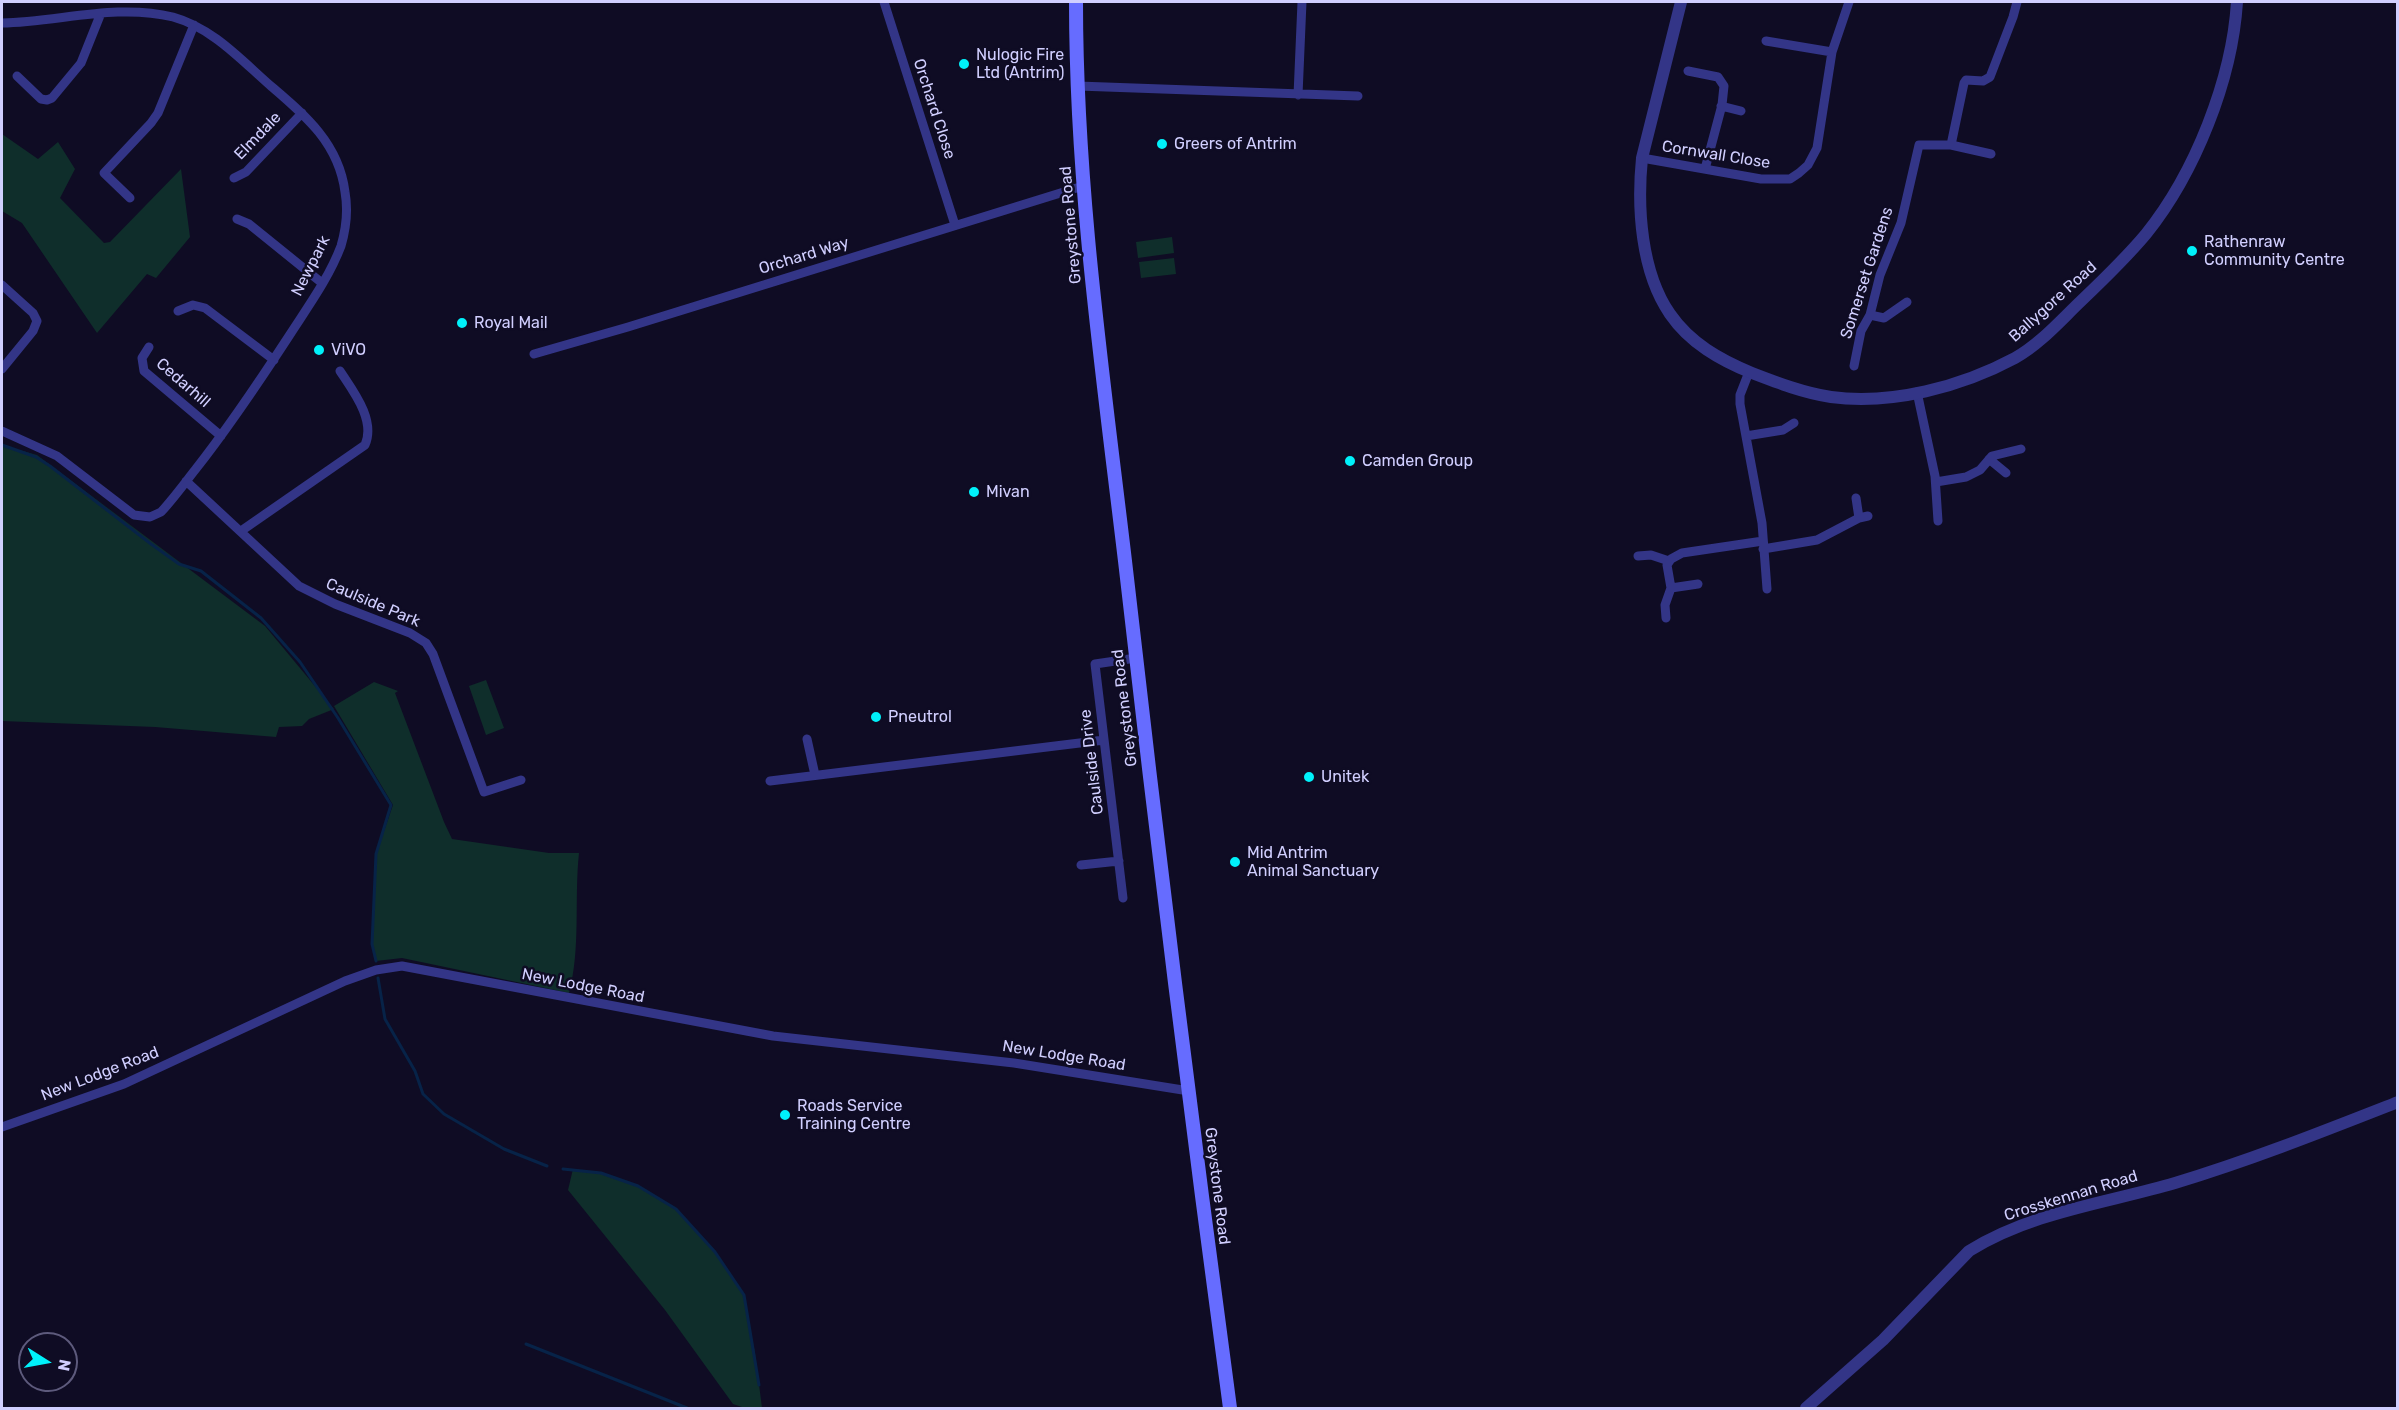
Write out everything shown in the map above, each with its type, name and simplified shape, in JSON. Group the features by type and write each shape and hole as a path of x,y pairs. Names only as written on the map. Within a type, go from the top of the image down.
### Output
{"main road":[{"name":"Greystone Road","path":"1076,2 1083,186 1136,658 1230,1408"}],"street":[{"name":"Orchard Close","path":"884,2 955,225"},
{"path":"1298,95 1302,2"},
{"name":"Ballygore Road","path":"1681,2 1642,158 1640,189 1645,242 1651,271 1662,300 1675,320 1695,341 1717,357 1749,372 1799,389 1832,397 1874,398 1917,392 1958,382 2023,354 2055,327 2145,235 2173,194 2199,144 2228,64 2235,29 2237,2"},
{"name":"Cornwall Close","path":"1642,158 1746,178 1790,179 1799,173 1808,165 1817,148 1832,52 1849,2"},
{"path":"1991,154 1951,145 1964,83 1966,80 1983,81 1990,77 2013,17 2016,2"},
{"path":"17,76 41,99 52,98 81,63 101,13"},
{"name":"Newpark","path":"2,23 101,13 152,14 173,17 194,25 221,41 302,113 329,144 337,158 346,193 341,245 322,283 274,360 221,436 161,512 150,517 128,511 57,456 2,431"},
{"path":"130,198 104,173 158,113 194,25"},
{"path":"1766,41 1832,52"},
{"path":"1688,71 1718,77 1724,86 1705,170"},
{"path":"1078,86 1358,96"},
{"path":"1721,106 1741,111"},
{"name":"Elmdale","path":"234,178 246,172 302,113"},
{"name":"Somerset Gardens","path":"1854,366 1861,331 1870,315 1880,275 1901,223 1919,145 1951,145"},
{"name":"Orchard Way","path":"534,354 1083,186"},
{"path":"237,219 249,224 322,283"},
{"path":"2,285 33,313 36,321 33,331 2,369"},
{"path":"1870,315 1884,318 1907,302"},
{"path":"178,311 193,305 205,308 274,360"},
{"name":"Cedarhill","path":"149,347 142,358 144,371 221,436"},
{"path":"241,531 365,445 368,432 361,404 340,371"},
{"path":"1749,372 1740,401 1761,517 1767,589"},
{"path":"1917,392 1936,482 1938,521"},
{"path":"1746,436 1783,430 1794,423"},
{"path":"1936,482 1954,480 1973,474 1996,454 2022,449"},
{"path":"1989,459 2006,473"},
{"name":"Caulside Park","path":"186,481 299,586 335,604 410,633 426,643 433,654 484,792 521,780"},
{"path":"1666,618 1665,605 1671,588 1667,571 1669,561 1674,556 1689,551 1817,540 1864,517 1856,498"},
{"path":"1638,556 1651,555 1669,561"},
{"path":"1671,588 1698,584"},
{"name":"Caulside Drive","path":"1123,898 1095,664 1136,658"},
{"path":"807,739 815,775"},
{"path":"770,781 1104,740"},
{"path":"1081,866 1119,861"},
{"name":"New Lodge Road","path":"2,1127 124,1084 345,981 376,970 402,966 773,1035 1014,1063 1189,1091"},
{"name":"Crosskennan Road","path":"1806,1408 1883,1340 1969,1251 1985,1240 2072,1209 2208,1173 2397,1102"}],"green space":[{"path":"2,134 38,159 58,142 75,169 60,198 104,243 110,242 181,169 190,237 156,278 147,274 97,333 22,223 2,211"},
{"path":"1172,237 1174,253 1138,258 1136,242"},
{"path":"1174,258 1176,274 1141,278 1139,262"},
{"path":"2,445 37,455 265,626 334,709 309,719 302,726 279,727 276,737 155,727 2,721"},
{"path":"486,680 504,728 486,735 469,686"},
{"path":"374,682 398,691 395,693 452,839 549,853 579,853 575,959 569,993 402,958 376,961 372,944 376,854 393,805 334,706"},
{"path":"573,1169 601,1173 638,1186 676,1209 715,1252 744,1295 762,1408 745,1408 733,1404 665,1310 568,1190"}],"waterway":[{"path":"2,445 36,457 179,564 201,571 261,618 300,662 338,718 391,805 376,854 372,944 376,961"},
{"path":"378,978 385,1019 415,1071 423,1094 444,1114 504,1149 547,1166"},
{"path":"563,1169 601,1173 638,1186 676,1209 715,1252 744,1295 759,1385"},
{"path":"526,1344 687,1408"}],"place":[{"name":"Nulogic Fire Ltd (Antrim)","path":"964,64"},
{"name":"Greers of Antrim","path":"1162,144"},
{"name":"Rathenraw Community Centre","path":"2192,251"},
{"name":"Royal Mail","path":"462,323"},
{"name":"ViVO","path":"319,350"},
{"name":"Camden Group","path":"1350,461"},
{"name":"Mivan","path":"974,492"},
{"name":"Pneutrol","path":"876,717"},
{"name":"Unitek","path":"1309,777"},
{"name":"Mid Antrim Animal Sanctuary","path":"1235,862"},
{"name":"Roads Service Training Centre","path":"785,1115"}]}
